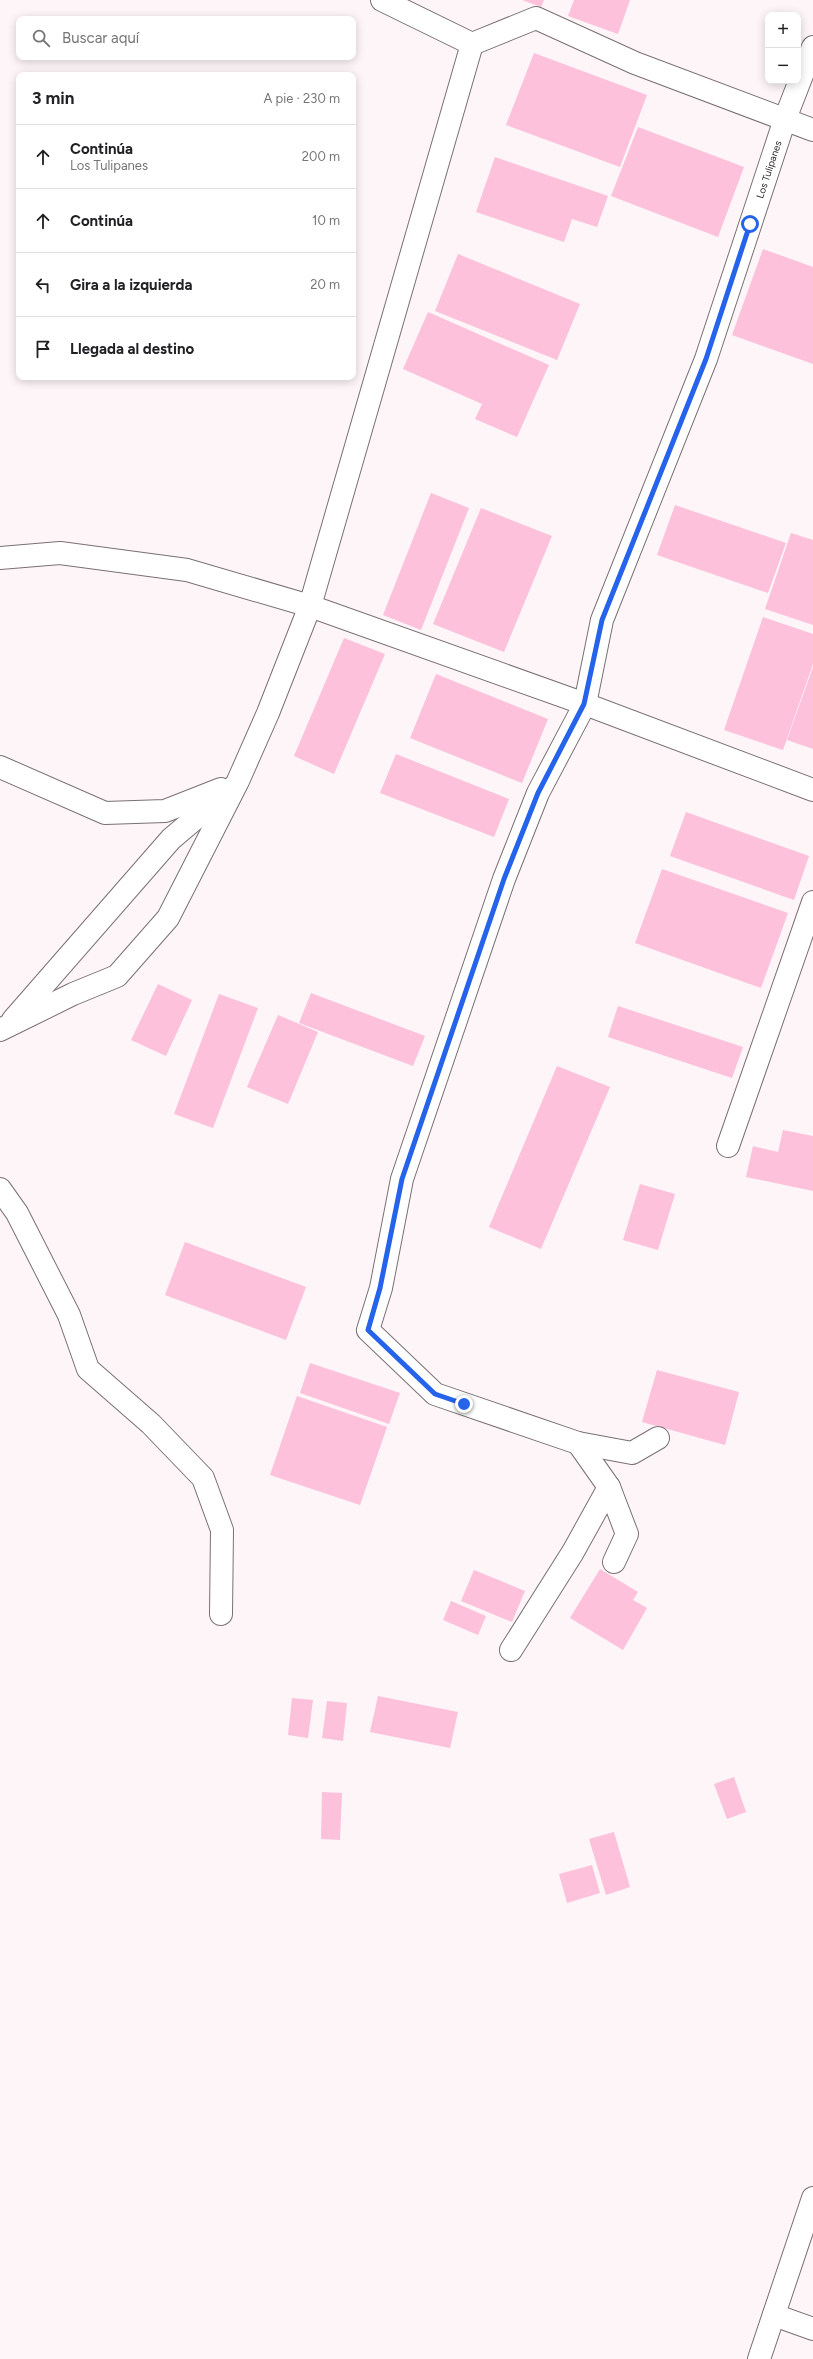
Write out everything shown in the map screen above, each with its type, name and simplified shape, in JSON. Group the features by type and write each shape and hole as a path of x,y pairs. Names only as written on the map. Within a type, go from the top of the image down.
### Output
{"street":[{"path":"382,0 472,44 536,18 635,63 813,130"},
{"path":"3,1029 74,994 117,976 168,918 238,782 268,714 310,606 472,44"},
{"name":"Los Tulipanes","path":"578,1443 435,1394 368,1330 380,1288 402,1179 504,879 538,793 584,704 602,620 706,359 785,119 813,47"},
{"path":"0,558 60,553 187,570 310,606 584,704 813,790"},
{"path":"0,767 105,812 165,811 238,782"},
{"path":"3,1029 171,839 238,782"},
{"path":"728,1146 813,902"},
{"path":"0,1189 17,1213 69,1315 88,1369 151,1424 203,1478 222,1530 221,1614"},
{"path":"578,1443 632,1453 658,1438"},
{"path":"578,1443 609,1487 627,1534 614,1562"},
{"path":"511,1650 573,1552 609,1487"},
{"path":"759,2359 813,2198"},
{"path":"774,2314 813,2329"}],"building":[{"path":"522,0 544,0 541,7"},
{"path":"574,0 630,0 618,34 568,16"},
{"path":"534,53 647,95 620,167 506,125"},
{"path":"638,127 744,167 718,237 611,196"},
{"path":"495,157 608,196 597,227 572,219 564,242 476,212"},
{"path":"763,249 813,267 813,364 732,335"},
{"path":"458,254 580,304 557,360 435,311"},
{"path":"428,312 549,365 517,437 475,419 482,404 403,369"},
{"path":"431,493 469,508 421,630 383,615"},
{"path":"675,505 786,543 768,593 657,555"},
{"path":"481,508 552,536 504,652 433,624"},
{"path":"791,533 813,540 813,625 765,609"},
{"path":"763,617 813,634 813,664 783,750 724,730"},
{"path":"344,638 385,654 334,774 294,756"},
{"path":"813,667 813,749 787,740"},
{"path":"436,674 548,719 522,783 410,738"},
{"path":"396,754 509,799 494,837 380,793"},
{"path":"686,812 809,856 794,900 670,856"},
{"path":"662,869 788,913 761,988 635,943"},
{"path":"158,984 192,1000 166,1056 131,1040"},
{"path":"311,993 425,1036 413,1066 299,1023"},
{"path":"219,994 258,1008 213,1128 174,1114"},
{"path":"618,1006 743,1047 732,1078 608,1037"},
{"path":"278,1015 318,1032 288,1104 247,1087"},
{"path":"557,1066 610,1087 541,1249 489,1227"},
{"path":"783,1130 813,1136 813,1191 746,1177 753,1146 778,1152"},
{"path":"640,1184 675,1194 658,1250 623,1240"},
{"path":"185,1242 306,1287 286,1340 165,1295"},
{"path":"310,1363 400,1393 389,1424 300,1393"},
{"path":"657,1370 739,1392 725,1445 642,1422"},
{"path":"297,1396 387,1427 360,1505 270,1475"},
{"path":"600,1569 638,1592 633,1600 647,1608 623,1650 570,1618"},
{"path":"474,1570 525,1591 512,1622 461,1601"},
{"path":"451,1601 486,1616 478,1635 443,1620"},
{"path":"378,1696 458,1712 450,1748 370,1732"},
{"path":"292,1698 313,1700 308,1738 288,1735"},
{"path":"327,1701 347,1703 343,1741 322,1738"},
{"path":"734,1777 746,1812 727,1819 714,1784"},
{"path":"322,1792 342,1793 340,1840 321,1839"},
{"path":"614,1832 630,1887 606,1895 589,1839"},
{"path":"592,1865 600,1893 567,1903 559,1874"}],"route":[{"path":"464,1404 435,1394 368,1330 380,1288 402,1179 449,1047 504,879 538,793 584,704 602,620 706,359 750,224"}]}
